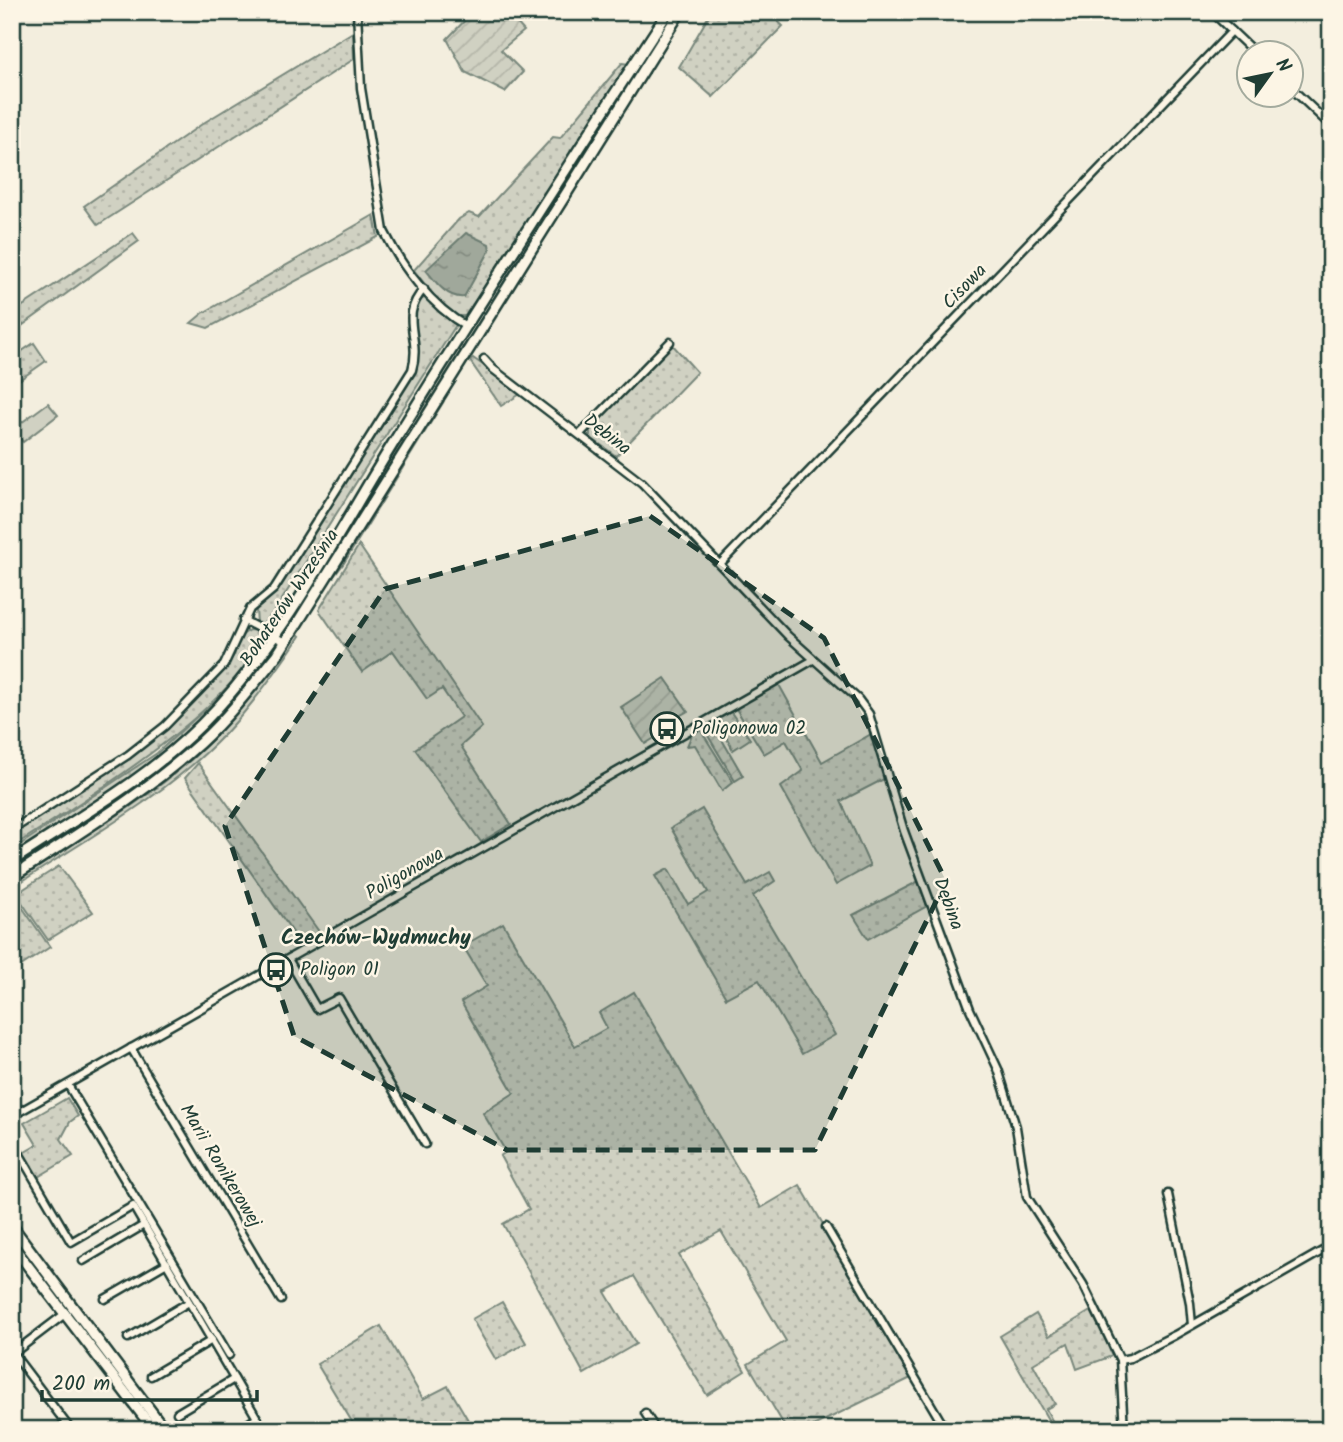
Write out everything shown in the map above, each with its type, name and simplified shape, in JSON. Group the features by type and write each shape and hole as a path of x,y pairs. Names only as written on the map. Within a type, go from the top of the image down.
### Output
{"main road":[{"name":"Bohaterów Września","path":"12,861 122,790 187,739 222,702 273,635 466,326 668,12"},
{"name":"Bohaterów Września","path":"12,877 131,799 183,758 221,723 285,642 680,12"},
{"path":"12,1226 165,1430"},
{"path":"12,1245 154,1430"}],"street":[{"path":"357,12 361,88 384,231 424,289 445,312 466,326"},
{"path":"1212,12 1239,38"},
{"name":"Cisowa","path":"720,564 1232,31"},
{"path":"1304,100 1331,126"},
{"path":"12,830 128,755 165,726 224,665 250,609 274,589 412,370 416,347 410,322 411,308 424,289"},
{"path":"580,433 670,342"},
{"name":"Dębina","path":"484,359 497,372 642,483 805,653 858,699 873,722 904,831 970,1009 998,1069 1016,1127 1027,1197 1083,1284 1120,1360"},
{"path":"243,620 285,642"},
{"path":"802,665 805,653"},
{"name":"Poligonowa","path":"12,1116 814,660"},
{"path":"288,959 317,1009 339,998 425,1144"},
{"name":"Marii Ronikerowej","path":"131,1048 281,1300"},
{"path":"68,1085 229,1355"},
{"path":"12,1141 71,1242 133,1206 264,1430"},
{"path":"1168,1194 1192,1325"},
{"path":"83,1261 144,1224"},
{"path":"825,1227 946,1430"},
{"path":"1124,1430 1120,1360 1146,1350 1331,1246"},
{"path":"105,1299 167,1263"},
{"path":"128,1338 189,1302"},
{"path":"66,1313 13,1353 71,1430"},
{"path":"150,1376 212,1340"},
{"path":"177,1413 234,1379"},
{"path":"645,1413 656,1430"},
{"path":"238,1430 257,1418"}],"highlighted area":[{"path":"650,516 824,638 946,881 815,1150 507,1150 294,1036 225,826 385,589"}],"green space":[{"path":"473,12 507,12 524,31 501,50 523,72 505,92 465,72 447,39"},
{"path":"711,12 768,12 783,26 713,97 679,67"},
{"path":"353,32 354,59 98,225 84,206 205,122"},
{"path":"622,63 629,64 465,316 456,316 434,296 414,270 459,219 469,213 479,217 553,137 560,138"},
{"path":"374,215 378,237 208,328 191,323 203,313"},
{"path":"133,233 139,241 12,333 12,313"},
{"path":"426,297 456,325 274,612 263,624 257,623 256,610 275,593 413,375 418,354 416,308 420,300"},
{"path":"34,343 46,361 12,385 12,358"},
{"path":"671,343 697,372 616,456 590,437 590,429"},
{"path":"460,345 464,348 292,625 288,622"},
{"path":"473,358 522,393 501,406 470,361"},
{"path":"444,401 344,563 332,579 433,413"},
{"path":"48,403 58,415 23,442 13,429"},
{"path":"359,545 482,727 461,746 511,824 481,842 415,749 461,717 442,689 427,699 393,651 362,672 319,610"},
{"path":"249,630 258,631 249,658 227,687 194,719 113,780 12,847 12,834 129,759 159,735 222,672 234,655 241,636"},
{"path":"297,633 300,636 264,687 235,723 202,757 123,817 12,888 12,882 129,808 194,757 250,698"},
{"path":"271,650 214,721 164,769 115,807 12,872 12,867 173,757 221,711"},
{"path":"665,678 688,711 658,728 661,734 645,744 621,707"},
{"path":"778,683 822,762 873,733 886,778 841,801 870,866 836,885 781,787 803,771 786,741 764,754 735,707"},
{"path":"224,692 218,703 156,760 12,856 12,850 157,753"},
{"path":"730,711 750,739 733,750 717,719"},
{"path":"713,724 743,776 735,781 704,729"},
{"path":"700,729 733,782 722,791 695,745 687,746 692,734"},
{"path":"198,763 320,933 299,941 185,778"},
{"path":"702,809 747,885 770,872 775,881 753,896 835,1035 802,1054 759,980 726,998 655,876 668,869 688,904 708,892 671,828"},
{"path":"59,866 93,912 48,940 16,894"},
{"path":"919,881 927,906 868,939 853,915"},
{"path":"15,897 50,947 15,970 12,899"},
{"path":"503,923 575,1046 607,1028 599,1013 634,992 761,1208 800,1185 913,1377 805,1430 787,1430 748,1364 786,1341 721,1231 679,1255 745,1371 707,1395 634,1276 605,1292 636,1344 584,1374 503,1224 529,1209 500,1156 506,1152 483,1113 514,1093 461,1002 487,986 463,946"},
{"path":"67,1098 78,1116 70,1122 61,1139 73,1156 33,1180 18,1156 37,1145 24,1123"},
{"path":"502,1302 526,1343 496,1360 472,1319"},
{"path":"1094,1309 1112,1356 1077,1369 1068,1343 1033,1364 1055,1404 1046,1409 1057,1430 1054,1430 1000,1336 1036,1314 1049,1336"},
{"path":"381,1326 423,1399 448,1386 474,1430 357,1430 317,1364"}],"water":[{"path":"466,233 489,244 490,250 464,297 458,297 442,288 426,270"}],"place":[{"name":"Poligonowa 02","path":"667,729"},
{"name":"Poligon 01","path":"276,970"}],"district":[{"name":"Czechów-Wydmuchy","path":"376,938"}]}
